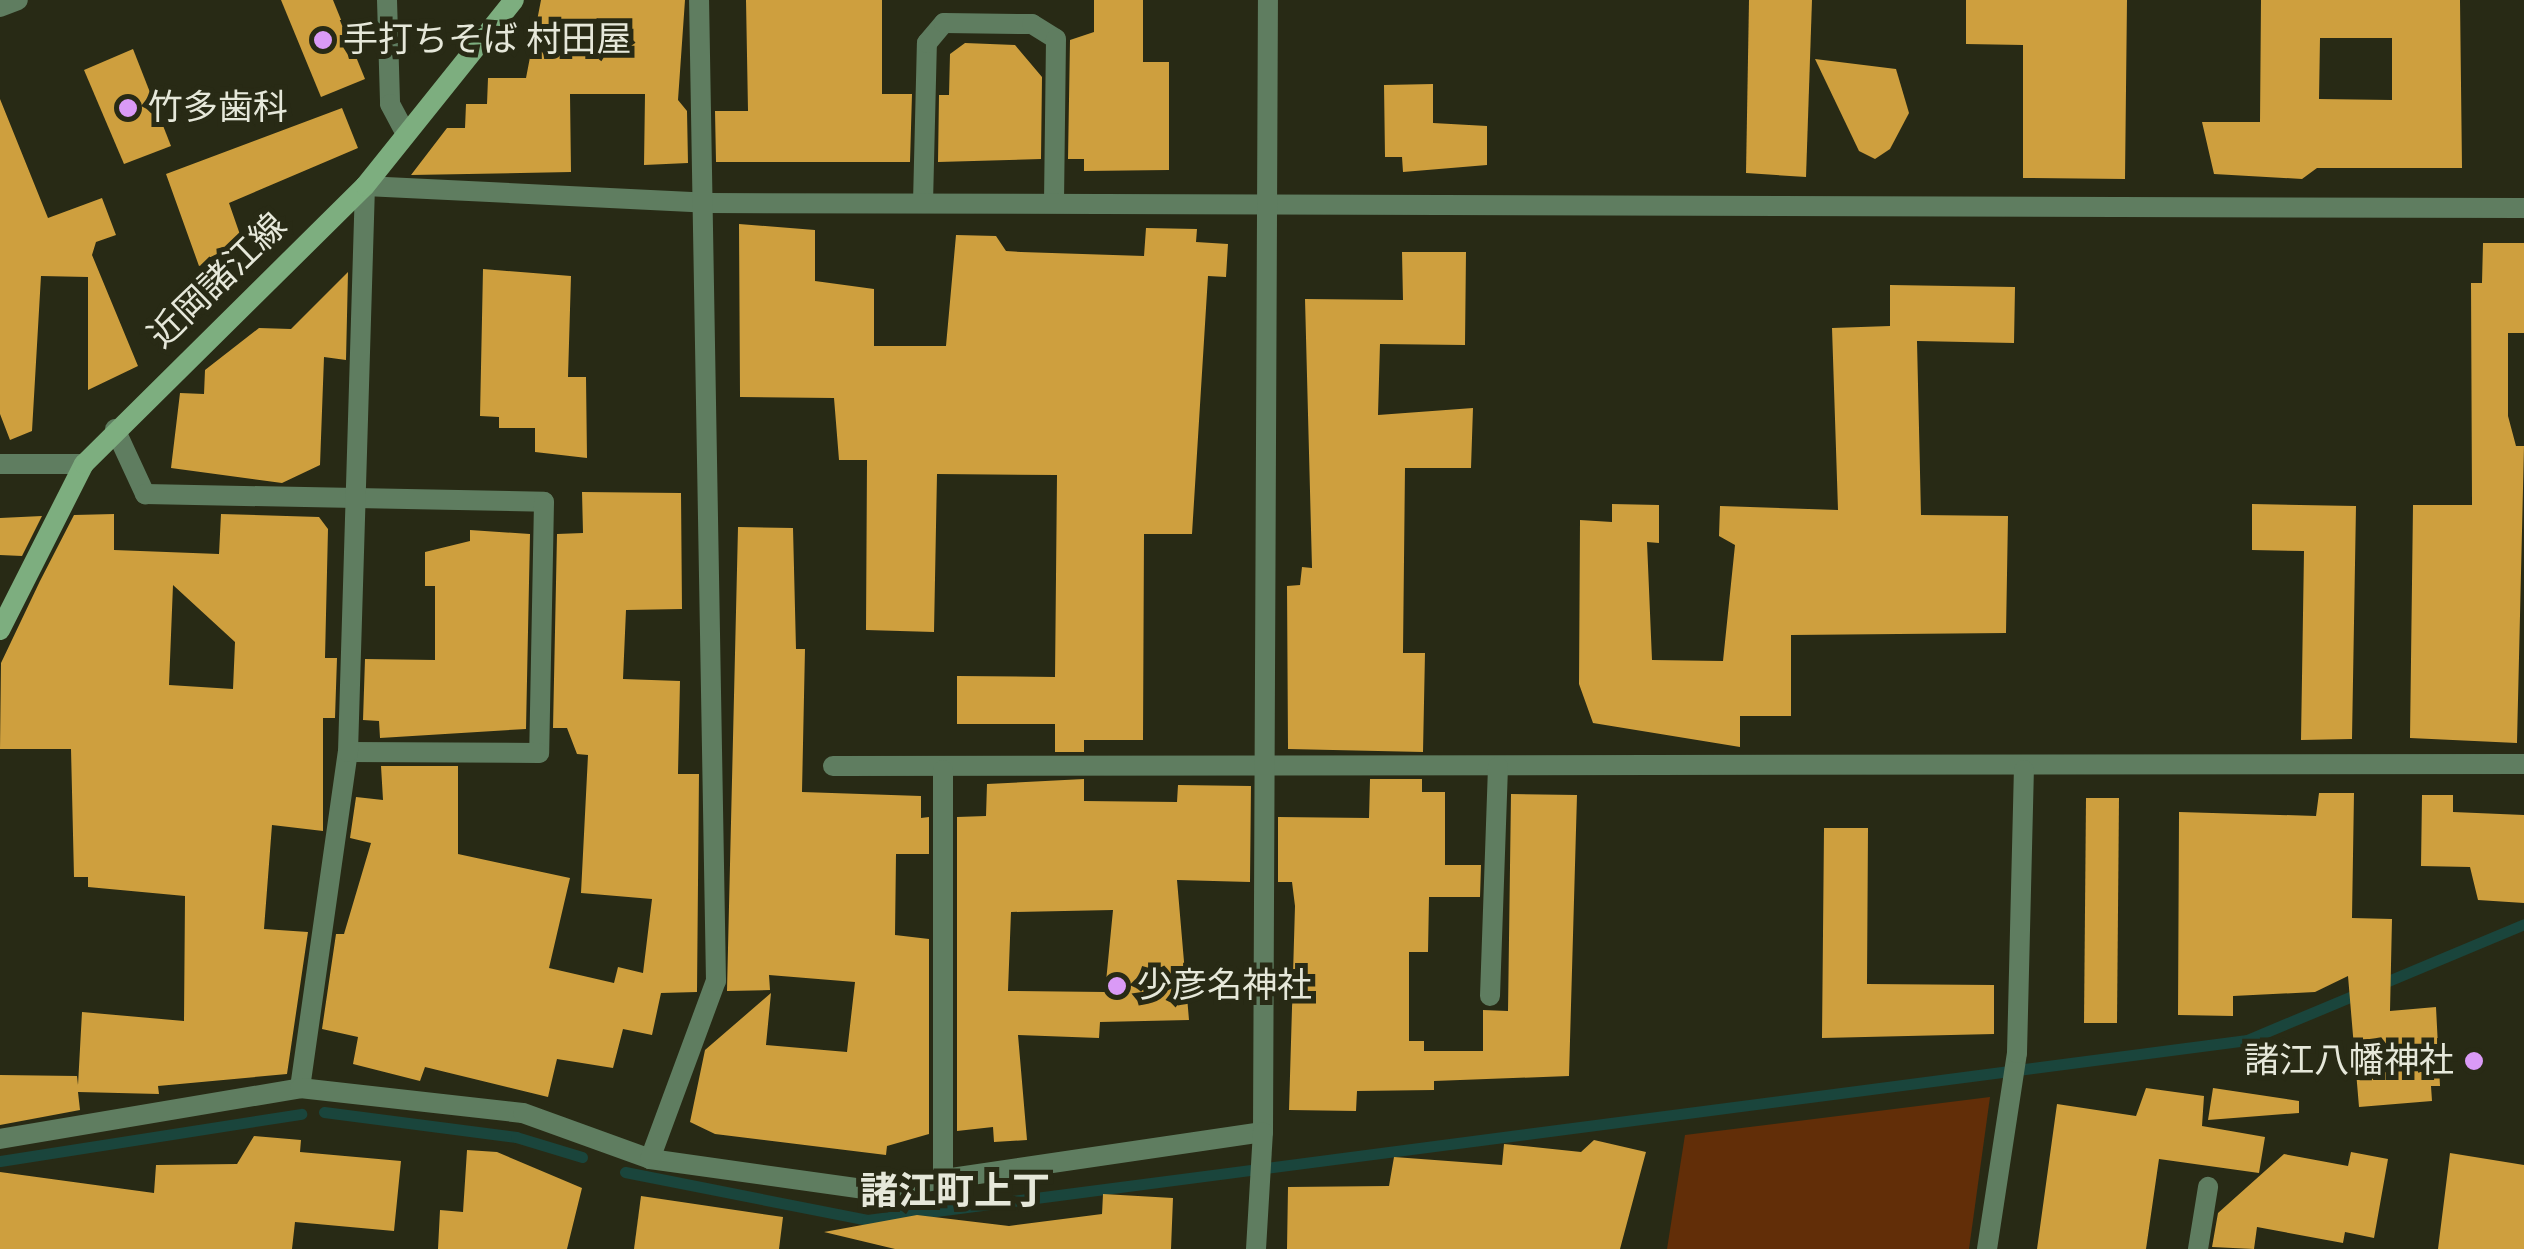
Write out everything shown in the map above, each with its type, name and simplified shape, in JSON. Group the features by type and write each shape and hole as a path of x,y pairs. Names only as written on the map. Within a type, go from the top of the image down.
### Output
{"main road":[{"name":"近岡諸江線","path":"0,630 84,464 366,186 514,0"}],"street":[{"path":"0,6 18,0"},
{"path":"387,0 390,104 406,134"},
{"path":"650,1158 716,981 707,203 699,0"},
{"path":"1256,1249 1262,1132 1267,764 1268,0"},
{"path":"924,203 927,43 944,23 1032,24 1056,39 1054,202"},
{"path":"300,1088 348,752 366,186 707,203 1268,201 2524,208"},
{"path":"116,430 146,494 544,502 539,754 348,752"},
{"path":"0,464 84,464"},
{"path":"834,766 942,770 1267,764 2024,770 2524,764"},
{"path":"1490,996 1498,767"},
{"path":"942,770 943,1181"},
{"path":"1987,1249 2017,1053 2024,770"},
{"path":"0,1139 300,1088 523,1112 650,1158 870,1190 1262,1132"},
{"path":"2198,1249 2208,1187"}],"shaded area":[{"path":"1990,1097 1969,1249 1667,1249 1685,1135"}],"building":[{"name":"手打ちそば 村田屋","path":"281,0 333,0 365,79 321,97"},
{"path":"541,0 685,0 678,100 687,111 688,163 644,165 645,94 570,94 571,172 411,175 447,128 465,128 466,104 487,104 488,78 526,78"},
{"path":"746,0 882,0 882,94 912,94 910,162 716,162 715,111 748,111"},
{"path":"1094,0 1143,0 1143,62 1169,62 1169,170 1084,171 1084,159 1068,159 1070,40 1094,32"},
{"path":"1749,0 1812,0 1806,177 1746,173"},
{"path":"1966,0 2127,0 2125,179 2023,178 2023,45 1966,44"},
{"path":"2261,0 2460,0 2462,168 2317,168 2302,179 2214,174 2202,122 2260,122","holes":["2320,38 2392,38 2392,100 2319,99"]},
{"path":"965,43 1015,45 1042,77 1041,159 938,162 939,95 949,95 950,54"},
{"name":"竹多歯科","path":"133,49 171,146 124,164 84,70"},
{"path":"1815,59 1896,69 1909,113 1890,149 1875,159 1859,151"},
{"path":"1433,84 1433,123 1487,126 1487,165 1403,172 1402,157 1385,157 1384,85"},
{"path":"0,99 48,218 102,198 116,235 96,242 92,255 138,366 88,390 88,277 41,276 32,431 10,440 0,414"},
{"path":"342,108 358,148 229,203 245,249 199,266 166,174"},
{"path":"739,224 815,230 815,281 874,289 874,346 946,346 956,235 996,236 1006,251 1021,252 1144,256 1146,228 1197,229 1196,242 1228,244 1226,277 1208,276 1192,534 1144,534 1143,740 1084,740 1084,752 1055,752 1055,724 957,724 957,676 1055,677 1057,475 937,474 934,632 866,630 867,460 839,460 834,398 740,397"},
{"path":"2483,243 2524,243 2524,333 2508,333 2508,416 2516,446 2524,446 2517,743 2410,738 2413,505 2472,505 2471,283 2482,283"},
{"path":"1402,252 1466,252 1465,345 1380,344 1378,415 1473,408 1471,468 1405,468 1403,653 1425,653 1423,752 1288,749 1287,586 1300,585 1302,567 1312,568 1305,299 1403,300"},
{"path":"483,269 571,276 568,377 586,377 587,458 535,452 535,428 499,428 499,417 480,416"},
{"path":"348,272 346,360 324,357 320,465 282,483 171,468 180,393 204,394 205,370 259,328 291,329"},
{"path":"1890,285 2015,287 2014,343 1917,341 1921,515 2008,516 2006,633 1791,635 1791,716 1740,716 1740,747 1593,723 1579,684 1580,520 1612,522 1612,504 1659,505 1659,543 1647,542 1652,660 1723,661 1735,545 1719,536 1720,506 1838,510 1832,328 1890,326"},
{"path":"582,492 681,493 682,609 626,610 623,679 680,681 678,774 699,774 697,992 661,993 652,1035 623,1029 613,1068 557,1059 548,1097 425,1067 420,1081 353,1064 358,1037 322,1029 336,934 344,934 371,843 350,838 356,797 383,800 381,766 458,766 458,854 570,878 549,968 614,983 618,967 643,973 652,899 581,893 588,755 577,754 567,728 553,728 557,534 583,533"},
{"path":"2252,504 2356,506 2352,739 2301,740 2304,551 2252,550"},
{"path":"114,514 114,550 219,554 221,514 319,517 328,529 325,658 337,658 335,718 323,718 323,831 272,825 264,929 308,932 287,1074 158,1086 159,1094 78,1092 80,1110 0,1125 0,1075 77,1076 78,1085 82,1012 184,1021 185,896 88,887 88,877 74,877 71,749 0,749 1,663 74,515","holes":["173,585 235,642 233,689 169,685"]},
{"path":"42,516 22,556 0,555 0,518"},
{"path":"738,527 793,528 796,649 805,649 802,792 921,796 921,818 929,817 929,854 896,854 895,935 929,939 929,1134 887,1146 886,1155 715,1134 690,1122 705,1050 771,993 766,1045 847,1052 855,982 769,975 770,990 727,991"},
{"path":"470,530 530,534 526,729 380,738 379,721 363,720 365,659 435,660 435,586 425,586 425,552 470,541"},
{"path":"1084,779 1084,801 1177,802 1178,785 1251,786 1250,882 1177,880 1189,1020 1100,1022 1099,1038 1018,1035 1027,1140 994,1142 993,1127 957,1131 957,817 986,816 987,784","holes":["1113,910 1105,992 1008,991 1011,912"]},
{"path":"1370,779 1422,779 1422,792 1445,792 1445,865 1481,865 1480,897 1429,897 1428,952 1409,952 1409,1041 1424,1041 1424,1051 1483,1051 1483,1010 1508,1011 1511,794 1577,795 1569,1076 1434,1081 1434,1090 1357,1091 1356,1111 1289,1110 1295,906 1292,882 1278,882 1278,817 1369,818"},
{"path":"2319,793 2354,793 2352,918 2392,919 2390,1011 2436,1007 2440,1086 2431,1086 2432,1101 2359,1107 2348,976 2315,992 2233,996 2233,1016 2178,1015 2179,812 2316,816"},
{"path":"2422,795 2453,795 2453,812 2524,815 2524,903 2478,900 2470,867 2421,866"},
{"path":"2086,798 2119,798 2117,1023 2084,1023"},
{"path":"1824,828 1868,828 1867,984 1994,985 1994,1034 1822,1038"},
{"path":"2146,1088 2204,1096 2202,1126 2265,1137 2259,1173 2159,1159 2146,1249 2037,1249 2057,1104 2136,1116"},
{"path":"2213,1088 2299,1101 2299,1113 2208,1120"},
{"path":"254,1136 301,1140 300,1152 401,1161 394,1231 295,1222 292,1249 0,1249 0,1172 154,1193 156,1165 237,1164"},
{"path":"1594,1140 1646,1152 1620,1249 1287,1249 1288,1187 1389,1186 1394,1157 1502,1165 1504,1144 1581,1152"},
{"path":"467,1150 497,1152 582,1188 567,1249 438,1249 440,1210 463,1212"},
{"path":"2351,1152 2388,1159 2374,1238 2345,1232 2343,1243 2257,1227 2254,1249 2212,1247 2218,1213 2284,1154 2348,1166"},
{"path":"2450,1153 2524,1165 2524,1249 2438,1249"},
{"path":"1103,1194 1173,1198 1171,1249 895,1249 824,1232 917,1215 1009,1226 1102,1214"},
{"path":"641,1196 783,1217 779,1249 634,1249"}],"waterway":[{"path":"625,1172 867,1220 2247,1040 2524,924"},
{"path":"324,1112 516,1137 582,1157"},
{"path":"0,1161 301,1114"}],"place":[{"name":"手打ちそば 村田屋","path":"323,40"},
{"name":"竹多歯科","path":"128,108"},
{"name":"少彦名神社","path":"1117,986"},
{"name":"諸江八幡神社","path":"2474,1061"}],"district":[{"name":"諸江町上丁","path":"955,1192"}]}
